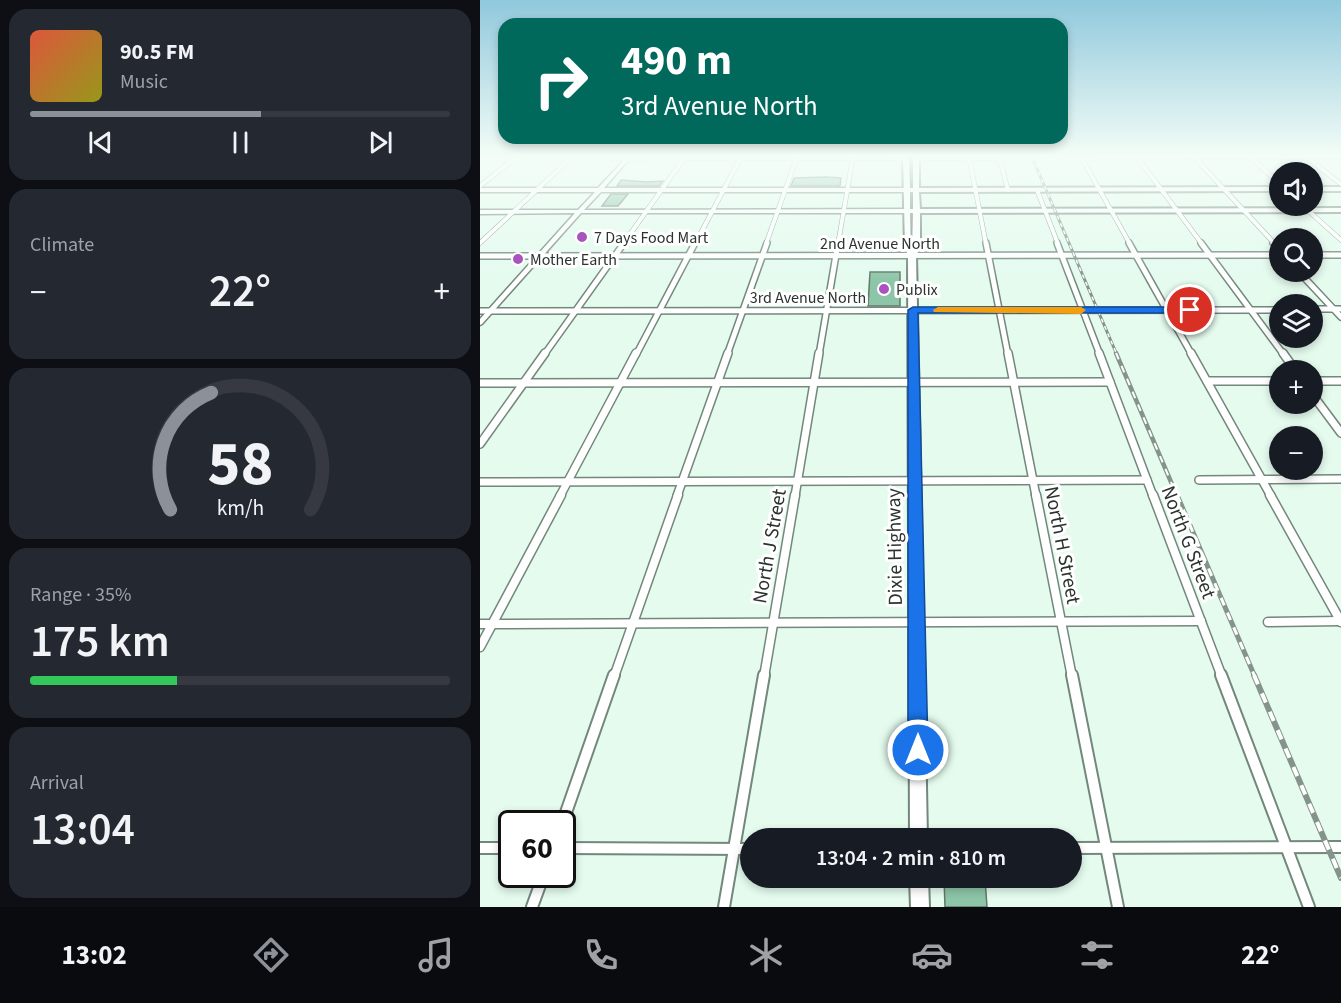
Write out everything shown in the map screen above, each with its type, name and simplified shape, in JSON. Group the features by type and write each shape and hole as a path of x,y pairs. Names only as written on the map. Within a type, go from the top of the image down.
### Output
{"main road":[{"path":"480,323 591,199"},
{"name":"Dixie Highway","path":"906,199 908,249 912,255 919,828"},
{"name":"Dixie Highway","path":"912,255 917,249 917,199"},
{"path":"1323,209 1341,210"},
{"path":"480,212 1269,210"},
{"path":"920,888 920,907"}],"street":[{"path":"480,243 527,199"},
{"path":"480,444 655,199"},
{"path":"480,647 718,199"},
{"path":"567,810 782,199"},
{"name":"North J Street","path":"724,907 827,310 844,199"},
{"name":"North H Street","path":"977,199 1118,907"},
{"name":"North G Street","path":"1041,199 1309,907"},
{"path":"1105,199 1341,621 1268,622"},
{"path":"1169,199 1288,360"},
{"path":"1233,199 1269,241"},
{"path":"1315,216 1341,240"},
{"name":"2nd Avenue North","path":"480,256 1269,253"},
{"path":"1323,255 1341,255"},
{"path":"1308,282 1341,317"},
{"path":"1323,309 1341,309"},
{"name":"3rd Avenue North","path":"480,311 1269,310"},
{"path":"1207,381 1269,381"},
{"path":"1323,381 1341,381"},
{"path":"480,383 1110,382"},
{"path":"1323,409 1341,433"},
{"path":"1199,480 1341,479"},
{"path":"480,482 1147,480"},
{"path":"480,624 917,624 1201,621"},
{"path":"1082,848 1341,847"},
{"path":"480,848 498,848"},
{"path":"576,848 740,849"},
{"path":"532,907 538,888"}],"building":[{"path":"607,199 624,199 618,206 602,206"},
{"name":"Publix","path":"870,272 900,272 900,306 868,306"},
{"path":"944,888 986,888 987,907 945,907"}],"railway":[{"path":"1050,199 1117,355"},
{"path":"1116,353 1177,496"},
{"path":"1177,495 1255,677"},
{"path":"1254,675 1341,878"}],"slow traffic":[{"path":"938,310 1081,310"}],"place":[{"name":"7 Days Food Mart","path":"582,237"},
{"name":"Mother Earth","path":"518,259"},
{"name":"Publix","path":"884,289"}],"route":[{"path":"918,750 913,310 1190,310"}]}
